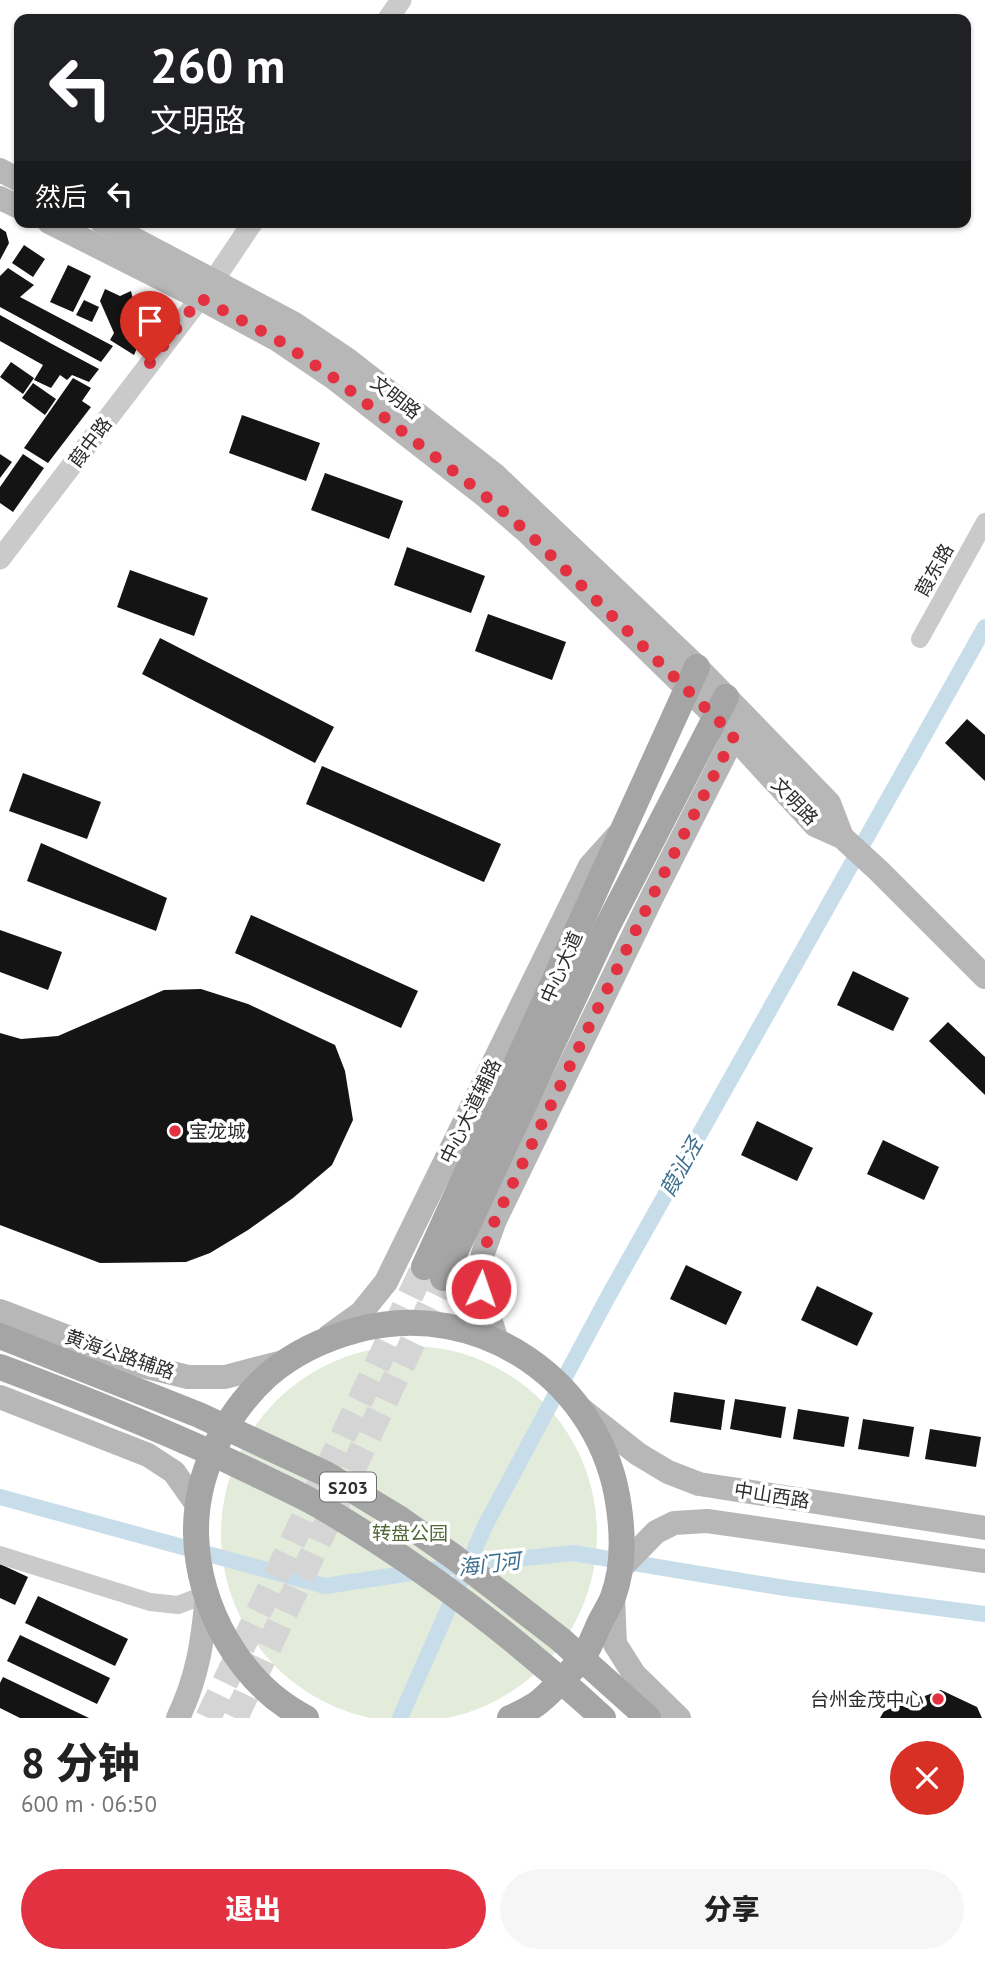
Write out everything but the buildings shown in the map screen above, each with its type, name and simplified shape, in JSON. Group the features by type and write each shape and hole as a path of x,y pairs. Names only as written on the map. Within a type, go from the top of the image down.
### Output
{"main road":[{"name":"文明路","path":"63,228 293,323 348,360 485,467 537,513 691,678 829,803 842,837"},
{"name":"文明路","path":"111,228 207,289"},
{"name":"中心大道","path":"691,678 434,1272 721,706"},
{"name":"文明路","path":"721,706 734,736 816,825 842,837"},
{"path":"497,1341 481,1289 483,1253 495,1220 654,893 734,736"},
{"name":"中心大道辅路","path":"326,1338 361,1313 386,1282 590,866 624,829"},
{"path":"842,837 879,870 985,977"},
{"name":"黄海公路辅路","path":"0,1311 143,1366 188,1377 225,1377 284,1362"},
{"path":"306,1718 290,1710 253,1677 223,1637 205,1588 197,1549 197,1509 208,1464 226,1425 251,1391 284,1362 326,1338 382,1323 441,1324 497,1341 534,1363 563,1387 580,1408 602,1445 616,1485 622,1532 615,1586 615,1644 634,1674 679,1718"},
{"name":"S203","path":"0,1336 199,1415 326,1474 397,1517 454,1557 560,1639 648,1718"},
{"path":"112,1440 134,1445 153,1445 164,1439 178,1423 182,1398 176,1388 164,1377 143,1366"},
{"name":"S203","path":"0,1367 189,1441 317,1505 382,1544 442,1585 542,1662 603,1718"},
{"path":"0,1397 148,1455 174,1472 197,1509"},
{"name":"中山西路","path":"580,1408 638,1454 668,1472 699,1484 985,1528"},
{"name":"中山西路","path":"615,1586 656,1532 674,1523 707,1521 985,1561"},
{"path":"510,1718 537,1704 584,1656 615,1586"},
{"path":"178,1718 196,1675 202,1646 205,1588"},
{"path":"639,1718 649,1713 674,1718"}],"street":[{"name":"葭中路","path":"0,559 207,289 249,228"},
{"name":"葭东路","path":"920,639 985,522"},
{"path":"0,1555 150,1602 178,1605 205,1588"}],"green space":[{"name":"转盘公园","path":"391,1347 427,1347 464,1354 498,1368 528,1389 554,1415 575,1445 589,1479 596,1516 596,1552 589,1589 575,1623 554,1653 528,1679 498,1700 464,1714 446,1718 372,1718 354,1714 320,1700 290,1679 264,1653 243,1623 229,1589 222,1552 222,1516 229,1479 243,1445 264,1415 290,1389 320,1368 354,1354"}],"waterway":[{"name":"葭沚泾","path":"400,1718 485,1526 609,1295 985,627"},
{"name":"海门河","path":"0,1497 325,1586 470,1564 573,1553 785,1588 985,1614"}],"tunnel":[{"path":"208,1718 424,1267"},
{"path":"235,1718 443,1278"}],"place":[{"name":"宝龙城","path":"175,1131"},
{"name":"台州金茂中心","path":"938,1699"}],"route":[{"path":"150,363 200,298 278,340 384,416 526,531 734,736 654,893 495,1220 483,1253 481,1289"}]}
